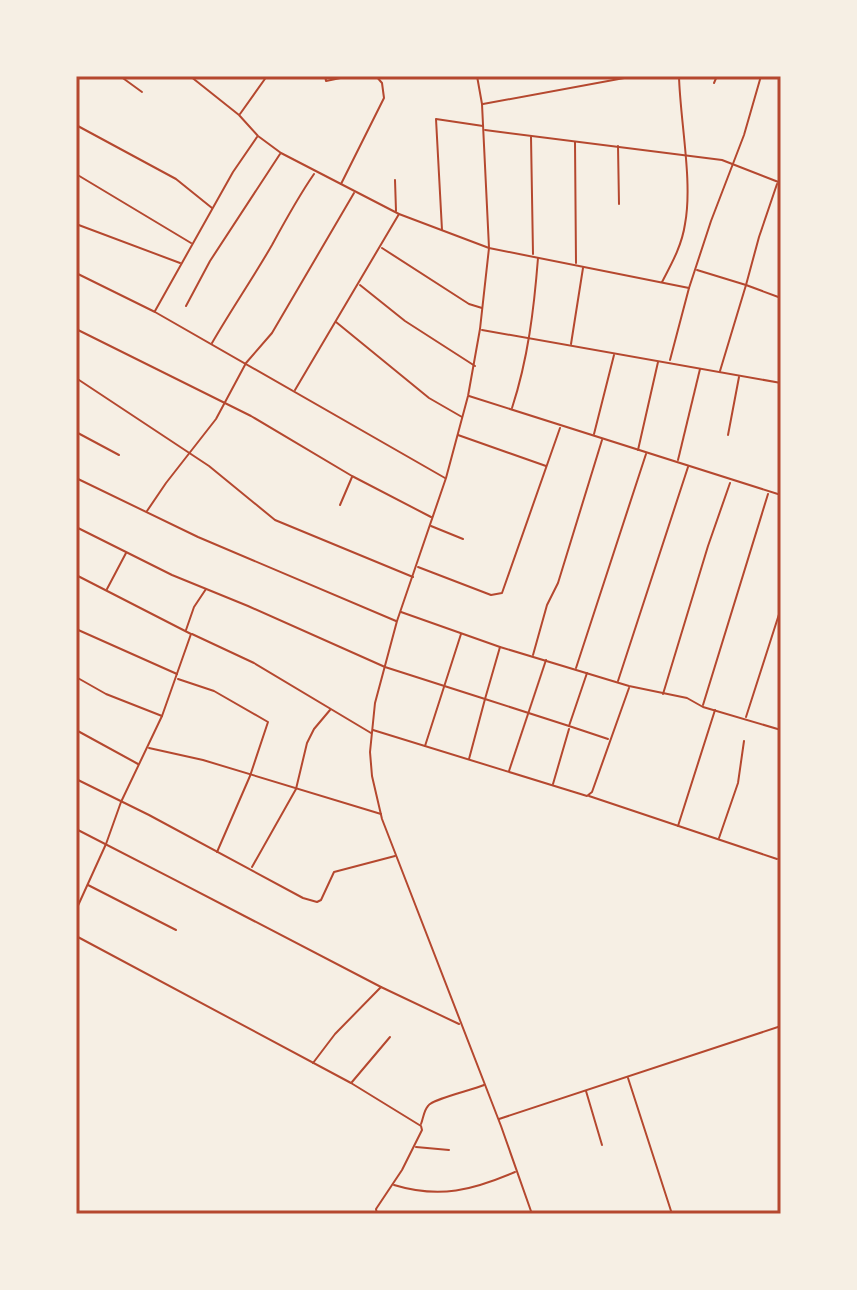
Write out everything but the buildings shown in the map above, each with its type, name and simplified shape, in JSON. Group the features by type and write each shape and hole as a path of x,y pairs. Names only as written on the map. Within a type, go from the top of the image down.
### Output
{"street":[{"path":"120,76 142,92"},
{"path":"190,76 281,153 398,213 489,248 689,288"},
{"path":"325,76 326,81 350,76 376,76 382,83 384,98 341,185"},
{"path":"477,76 484,128 489,248 475,366 446,478 397,621 385,667 371,731 372,776 395,856 517,1171 531,1213 525,1214"},
{"path":"482,104 635,76"},
{"path":"662,282 676,255 686,222 679,76"},
{"path":"714,83 717,76"},
{"path":"670,362 689,288 761,76"},
{"path":"239,115 264,77"},
{"path":"443,231 436,119 531,136 722,160 779,183 759,237 720,372"},
{"path":"76,125 176,179 213,208"},
{"path":"155,312 233,172 258,136"},
{"path":"512,410 522,379 533,318 536,256 531,136"},
{"path":"575,140 576,265"},
{"path":"618,145 619,204"},
{"path":"186,306 218,249 281,153"},
{"path":"212,344 297,198 316,172"},
{"path":"76,174 192,244"},
{"path":"295,391 381,248 398,213 395,180"},
{"path":"147,511 216,419 246,363 278,323 355,192"},
{"path":"76,224 180,263"},
{"path":"381,248 469,304 483,309"},
{"path":"571,346 584,266"},
{"path":"697,270 781,298"},
{"path":"76,273 155,312 446,478"},
{"path":"359,284 405,321 475,366"},
{"path":"336,321 429,398 462,417"},
{"path":"76,329 251,416 352,476 432,518"},
{"path":"480,329 781,383"},
{"path":"594,436 614,354"},
{"path":"638,450 658,361"},
{"path":"677,462 701,368"},
{"path":"728,435 740,376"},
{"path":"76,378 190,454 275,520 413,577"},
{"path":"468,396 781,495"},
{"path":"417,566 491,595 502,593 561,425"},
{"path":"76,432 119,455"},
{"path":"457,435 547,467"},
{"path":"533,656 603,439"},
{"path":"576,668 646,453"},
{"path":"618,682 688,466"},
{"path":"340,505 352,476"},
{"path":"76,478 198,537 397,621"},
{"path":"663,695 731,481"},
{"path":"703,707 769,492"},
{"path":"430,526 463,539"},
{"path":"76,527 126,553 385,667 609,740"},
{"path":"106,590 126,553"},
{"path":"76,575 254,663 371,731 587,796 777,859"},
{"path":"186,631 194,607 206,588"},
{"path":"746,718 781,608"},
{"path":"400,612 500,647 629,686 687,698 703,707 781,730"},
{"path":"76,629 178,674"},
{"path":"424,747 461,633"},
{"path":"76,910 121,802 162,716 191,634"},
{"path":"469,760 500,647"},
{"path":"508,772 546,660"},
{"path":"552,785 588,672"},
{"path":"76,677 106,694 162,716"},
{"path":"176,679 214,691 266,719 268,725 217,852"},
{"path":"587,796 592,792 629,686"},
{"path":"252,869 296,789 307,743 331,709"},
{"path":"678,827 715,709"},
{"path":"76,730 140,764"},
{"path":"718,839 738,783 744,741"},
{"path":"148,747 203,760 381,814"},
{"path":"76,779 303,898 317,902 321,900 334,872 395,856"},
{"path":"76,829 178,879 214,901 381,987 461,1024"},
{"path":"87,885 176,930"},
{"path":"76,936 351,1083 421,1126"},
{"path":"313,1064 335,1034 381,987"},
{"path":"498,1119 781,1026"},
{"path":"351,1083 390,1037"},
{"path":"628,1077 672,1214"},
{"path":"377,1214 376,1209 393,1185 422,1130 427,1107 434,1100 484,1085"},
{"path":"586,1090 602,1145"},
{"path":"414,1147 449,1150"},
{"path":"393,1185 441,1194 493,1182 517,1171"}]}
